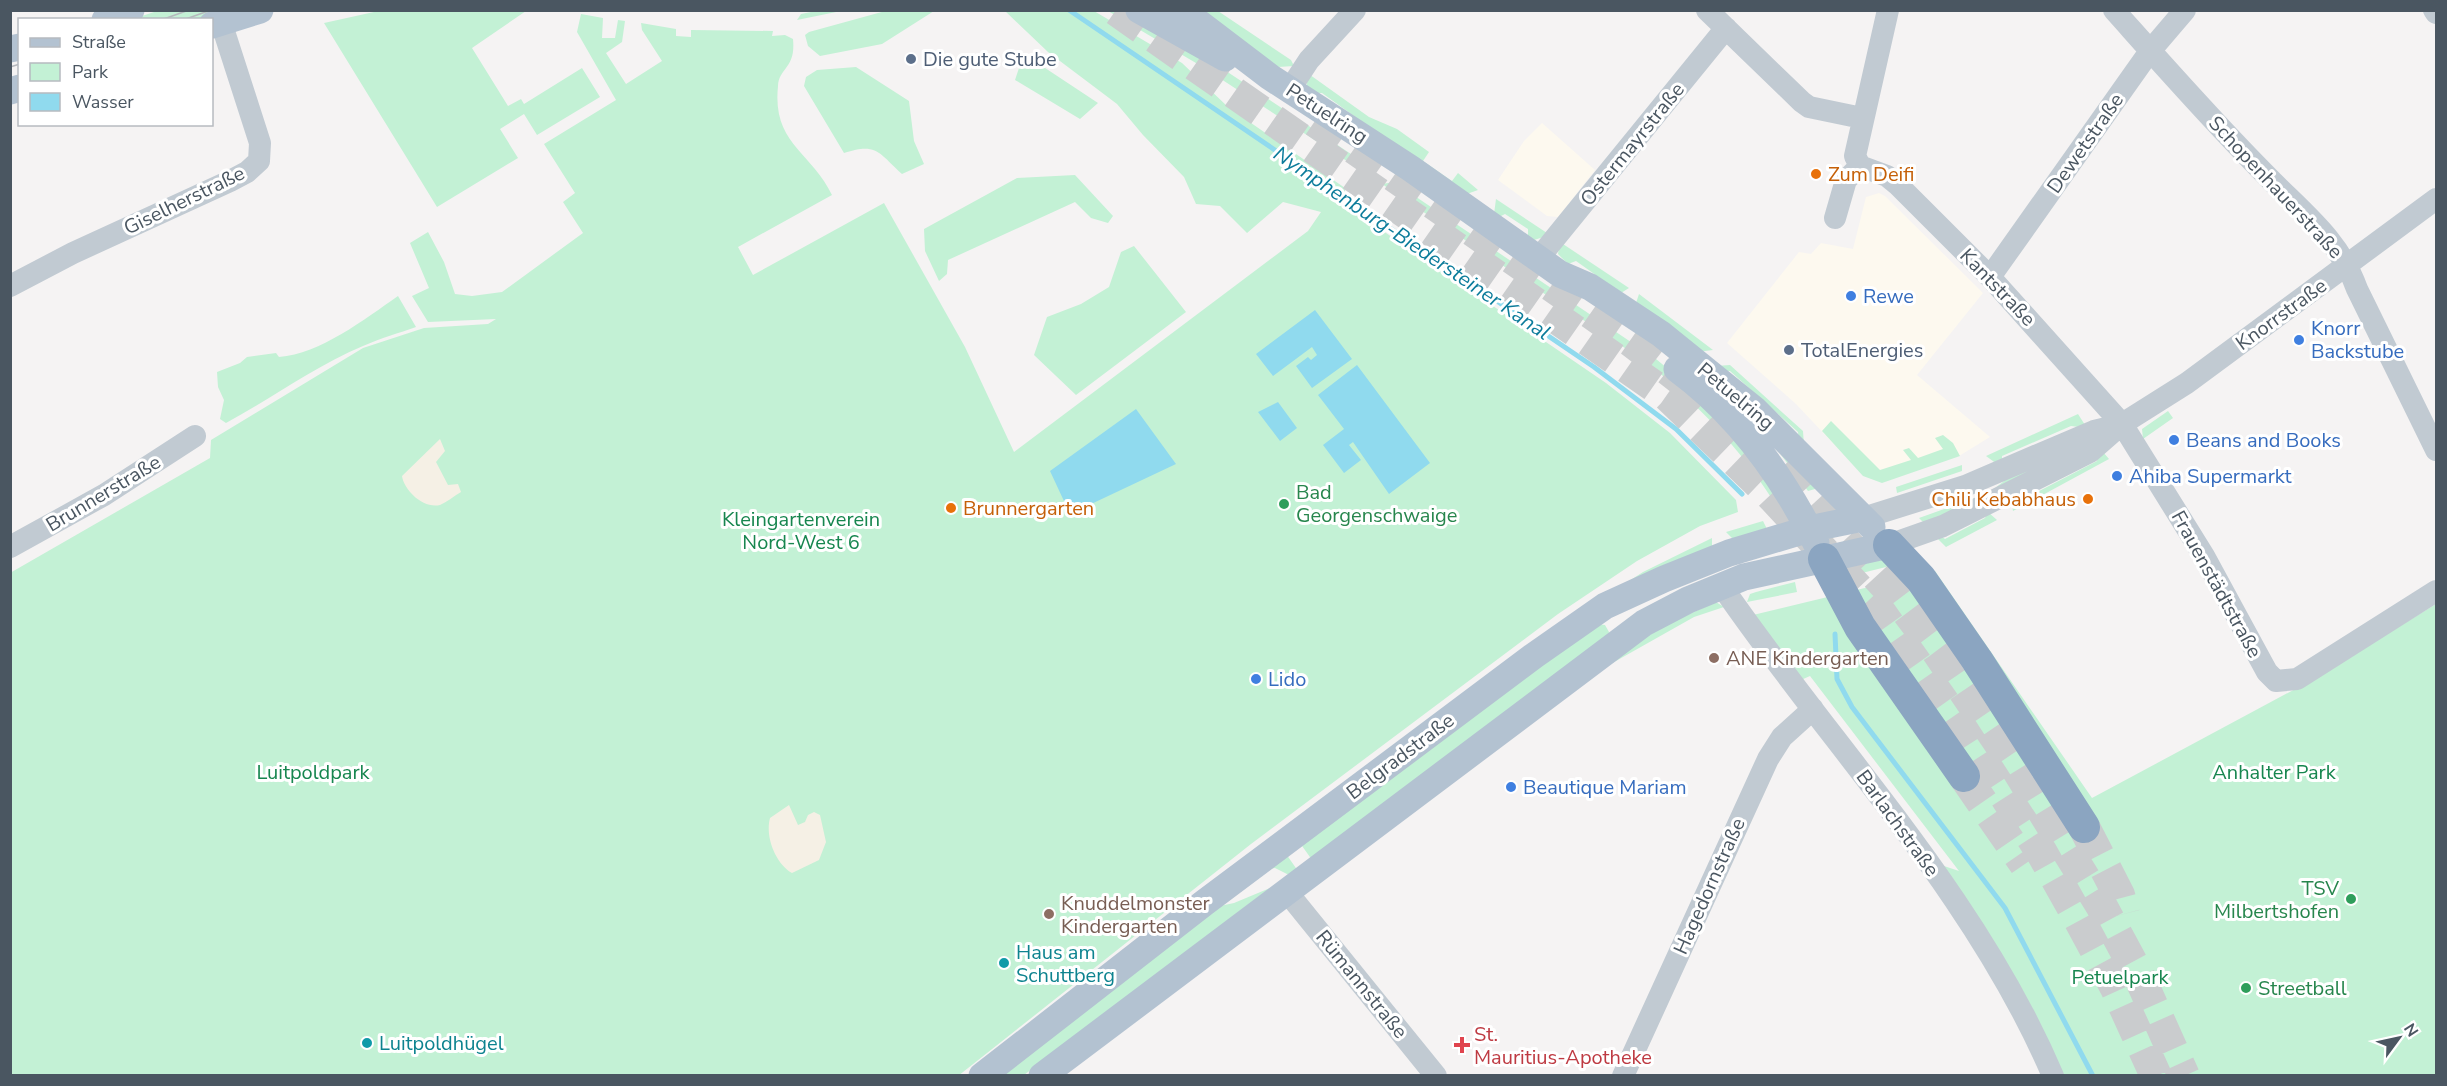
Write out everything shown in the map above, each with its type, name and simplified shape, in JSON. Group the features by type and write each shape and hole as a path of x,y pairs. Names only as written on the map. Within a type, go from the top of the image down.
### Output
{"highway":[{"path":"1889,545 1921,579 1971,651 2084,826"},
{"path":"1824,559 1860,627 1964,776"}],"main road":[{"path":"110,18 131,10"},
{"path":"216,23 260,10"},
{"name":"Petuelring","path":"1139,10 1210,52 1280,83"},
{"name":"Petuelring","path":"1182,10 1280,83 1410,168 1549,267 1577,294 1691,379 1738,425 1789,491 1824,559"},
{"name":"Petuelring","path":"1549,267 1590,287 1660,334 1720,381 1789,442 1889,545"},
{"name":"Belgradstraße","path":"982,1076 1204,903 1535,655 1591,617 1630,595 1709,561 1809,529 1863,518"},
{"name":"Belgradstraße","path":"1042,1076 1644,623 1721,585 1744,577 1889,545"},
{"path":"1630,595 1627,606 1634,618 1644,623"},
{"path":"1591,617 1607,618 1616,630 1616,643"}],"street":[{"path":"1280,83 1309,60 1355,10"},
{"path":"1707,10 1809,107 1862,118"},
{"path":"1835,218 1846,180 1860,166 1855,156 1888,10"},
{"name":"Schopenhauerstraße","path":"2114,10 2267,177 2335,244 2349,265 2357,290 2436,450"},
{"name":"Dewetstraße","path":"1990,278 2150,51 2184,10"},
{"name":"Giselherstraße","path":"10,286 95,243 230,181 247,172 258,162 260,143 216,23"},
{"name":"Ostermayrstraße","path":"1549,267 1725,28"},
{"name":"Kantstraße","path":"1860,166 1887,176 1898,185 1990,278 2122,424"},
{"name":"Knorrstraße","path":"1889,545 1943,526 2079,457 2122,424 2187,383 2436,199"},
{"name":"Knorrstraße","path":"1863,518 1965,486 2094,431 2122,424"},
{"name":"Frauenstädtstraße","path":"2122,424 2204,556 2266,672 2276,681 2297,679 2436,591"},
{"name":"Brunnerstraße","path":"10,547 104,495 195,436"},
{"name":"Barlachstraße","path":"1721,585 1895,817 1975,933 2011,992 2053,1076"},
{"name":"Hagedornstraße","path":"1623,1076 1768,759 1787,731 1814,709"},
{"name":"Rümannstraße","path":"1287,892 1436,1076"}],"shaded area":[{"path":"1542,123 1595,170 1558,217 1547,216 1498,180 1524,141"},
{"path":"1879,193 1885,196 1983,293 1917,375 1990,437 1959,456 1862,474 1796,404 1727,343 1799,252 1811,254 1821,243 1853,249 1866,197"}],"green space":[{"path":"383,10 526,11 472,48 508,106 521,99 524,104 582,68 600,97 537,135 524,114 500,129 518,158 437,207 324,23"},
{"path":"889,10 934,11 882,44 820,56 808,46 805,35 809,32"},
{"path":"157,11 237,11 212,18 136,18"},
{"path":"816,11 841,11 797,20 801,14"},
{"name":"Luitpoldpark","path":"1005,11 1094,11 1182,63 1228,107 1345,188 1345,205 1606,383 1670,433 1736,500 1738,512 1700,526 1637,561 1558,614 1251,844 958,1076 11,1075 10,573 210,458 211,440 363,348 424,328 488,324 496,319 428,322 412,296 429,288 410,243 428,232 444,262 455,294 472,296 502,292 583,233 563,202 575,193 544,144 616,100 577,32 581,14 603,18 602,38 615,38 618,20 625,21 622,42 606,53 626,84 662,61 642,30 641,23 676,29 676,36 691,37 691,30 773,31 772,36 785,35 793,39 792,56 781,75 778,86 781,121 795,146 814,168 832,195 738,247 753,275 884,203 965,347 1014,452 1308,231 1321,212 1283,202 1247,233 1220,206 1196,204 1184,177 1143,135 1117,104 1048,52"},
{"path":"1108,11 1123,11 1211,61 1357,158 1359,169 1201,66"},
{"path":"1195,11 1218,11 1291,60 1294,66 1278,67"},
{"path":"1030,58 1098,103 1080,119 1015,80 1020,65"},
{"path":"856,67 909,101 914,141 924,164 902,174 882,155 871,149 844,153 804,86 806,77 817,70"},
{"path":"1306,72 1369,117 1397,129 1429,152 1423,161 1452,181 1458,173 1478,190 1464,195 1322,93 1314,93 1307,88"},
{"path":"1075,175 1113,216 1108,223 1091,218 1075,202 948,260 947,274 939,281 925,251 924,229 1017,178"},
{"path":"1394,182 1656,359 1679,378 1785,498 1772,499 1746,462 1716,427 1650,365 1382,184"},
{"path":"1496,199 1550,235 1534,240 1528,236 1528,229 1505,214 1499,217 1494,214"},
{"path":"1560,242 1629,288 1621,293 1576,261 1568,264 1558,254"},
{"path":"1134,246 1186,312 1076,395 1034,355 1047,317 1081,304 1109,287 1121,252"},
{"path":"1639,294 1713,350 1697,352 1636,303"},
{"path":"398,296 416,327 376,340 345,354 226,423 220,419 224,400 218,387 217,372 240,363 247,357 276,353 279,357 310,349 342,334"},
{"path":"1730,365 1803,431 1804,445 1799,441 1798,432 1730,371 1721,371 1716,366"},
{"path":"2168,411 2173,418 2143,439 2142,429"},
{"path":"2078,414 2085,425 2071,426 2002,456 2002,462 1997,464 1986,456"},
{"path":"1831,421 1880,470 1911,460 1903,450 1909,448 1918,458 1943,449 1935,438 1943,435 1953,443 1960,456 1882,483 1863,476 1822,431"},
{"path":"2073,447 2075,450 1926,525 1919,518 1989,493 2014,473"},
{"path":"1776,448 1822,487 1808,491"},
{"path":"2103,452 2109,459 2013,511 2011,500 2018,502 2097,461 2098,455"},
{"path":"1962,465 1962,471 1897,493 1896,487"},
{"path":"1988,512 1997,520 1946,547 1936,537 1939,535 1945,539 1985,518"},
{"path":"1763,521 1768,531 1736,542 1726,532"},
{"path":"1712,538 1712,550 1563,624 1643,572"},
{"path":"1881,555 1894,565 1846,577 1848,563"},
{"path":"1935,571 2092,798 2312,680 2436,604 2436,1075 2060,1075 1941,865 1959,871 1810,676 1801,680 1753,615"},
{"path":"1795,582 1797,592 1747,602 1750,594"},
{"path":"1716,602 1724,607 1694,617 1600,670 1600,663 1674,621"},
{"path":"1597,624 1605,625 1609,632 1608,640 1312,860 1300,843"},
{"path":"1284,851 1298,871 1291,876 1275,868 1260,870"},
{"path":"1270,888 1024,1075 997,1076 1215,907 1234,903"}],"sand":[{"path":"440,439 445,451 436,462 448,485 458,484 461,492 443,504 427,504 410,492 402,476"},
{"path":"789,805 798,825 805,822 808,815 814,812 820,815 826,842 819,860 792,873 776,856 769,833 770,818"}],"water":[{"path":"1315,310 1352,359 1312,388 1296,366 1308,357 1311,360 1317,355 1312,347 1273,376 1256,354"},
{"path":"1357,365 1430,463 1389,494 1353,442 1349,445 1361,460 1344,473 1323,445 1344,429 1318,395"},
{"path":"1278,402 1297,428 1280,441 1258,412"},
{"path":"1136,409 1176,464 1070,514 1050,471"}],"waterway":[{"name":"Nymphenburg-Biedersteiner Kanal","path":"1069,10 1594,367 1676,429 1742,494"},
{"name":"Nymphenburg-Biedersteiner Kanal","path":"1835,634 1837,679 1852,707 2005,908 2093,1076"}],"tunnel":[{"path":"1116,10 1668,396 1770,494 1880,612 1956,720 2042,853 2078,917 2116,988 2156,1076"},
{"path":"1315,121 1631,341 1688,385"},
{"path":"1779,470 1896,597 1937,651 2017,769 2101,905 2139,976 2184,1076"},
{"path":"1964,776 2025,864"},
{"path":"2084,827 2119,895 2124,914"}],"tram line":[{"path":"167,18 189,10"},
{"path":"189,18 211,10"},
{"path":"10,67 18,65"}],"place":[{"name":"Die gute Stube","path":"911,59"},
{"name":"Zum Deifi","path":"1816,174"},
{"name":"Rewe","path":"1851,296"},
{"name":"Knorr Backstube","path":"2299,340"},
{"name":"TotalEnergies","path":"1789,350"},
{"name":"Beans and Books","path":"2174,440"},
{"name":"Ahiba Supermarkt","path":"2117,476"},
{"name":"Chili Kebabhaus","path":"2088,499"},
{"name":"Bad Georgenschwaige","path":"1284,504"},
{"name":"Brunnergarten","path":"951,508"},
{"name":"ANE Kindergarten","path":"1714,658"},
{"name":"Lido","path":"1256,679"},
{"name":"Beautique Mariam","path":"1511,787"},
{"name":"TSV Milbertshofen","path":"2351,899"},
{"name":"Knuddelmonster Kindergarten","path":"1049,914"},
{"name":"Haus am Schuttberg","path":"1004,963"},
{"name":"Streetball","path":"2246,988"},
{"name":"Luitpoldhügel","path":"367,1043"},
{"name":"St. Mauritius-Apotheke","path":"1462,1045"}],"park label":[{"name":"Kleingartenverein Nord-West 6","path":"801,530"},
{"name":"Anhalter Park","path":"2274,772"},
{"name":"Petuelpark","path":"2120,977"}]}
